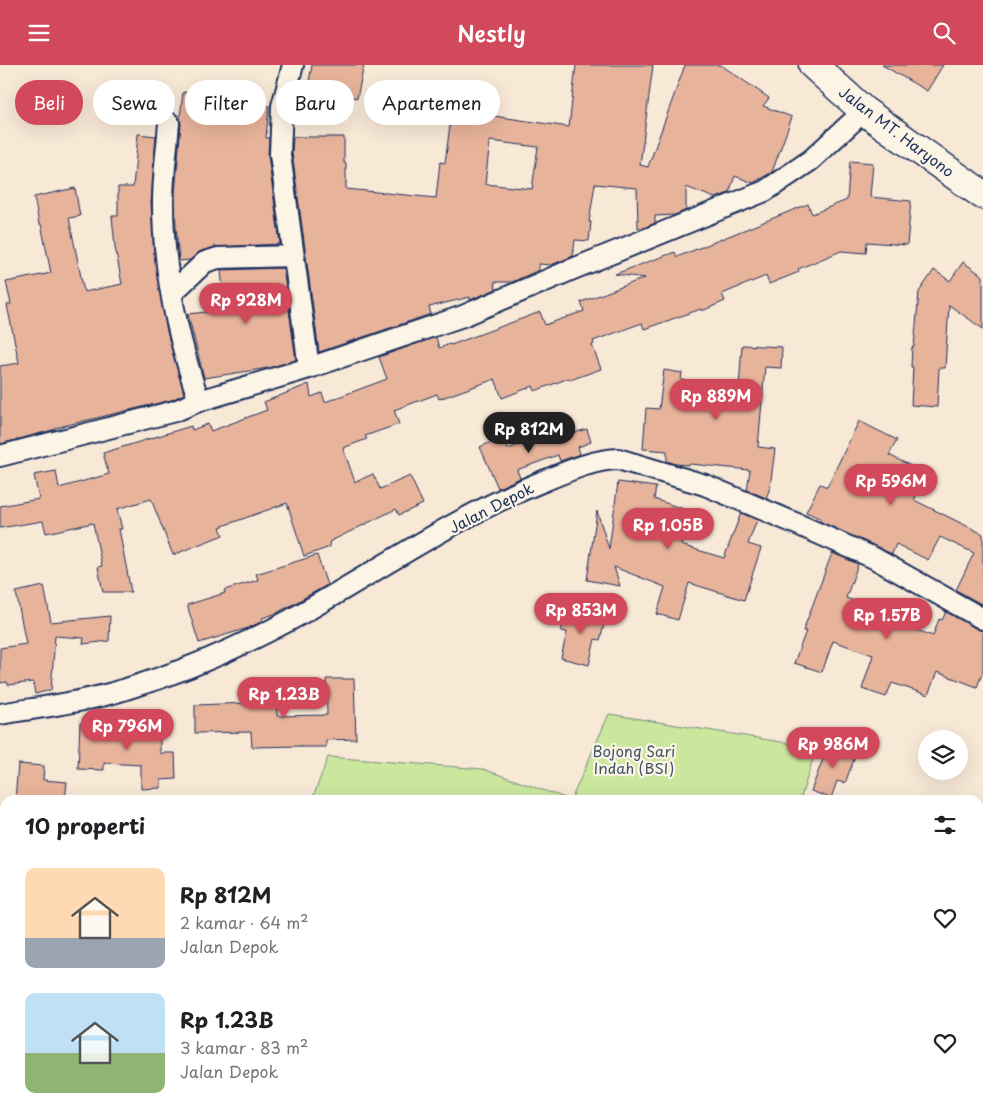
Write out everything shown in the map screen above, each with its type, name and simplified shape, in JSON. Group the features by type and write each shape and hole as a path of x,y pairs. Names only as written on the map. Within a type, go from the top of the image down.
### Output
{"main road":[{"name":"Jalan MT. Haryono","path":"813,65 864,111 983,195"}],"street":[{"path":"294,65 282,106 280,154 309,368"},
{"path":"0,457 175,411 199,401 309,368 463,316 765,191 811,160 864,111"},
{"path":"169,125 163,203 166,248 172,293 190,374 199,401"},
{"path":"172,293 206,262 218,258 294,256"},
{"name":"Jalan Depok","path":"0,714 59,704 125,689 193,666 290,620 512,493 580,466 605,460 618,459 705,485 874,559 983,619"}],"green space":[{"name":"Bojong Sari Indah (BSI)","path":"609,714 812,747 815,753 802,795 573,795"},
{"name":"Bojong Sari Indah (BSI)","path":"328,757 483,769 557,795 314,795"}],"building":[{"path":"312,65 364,65 357,98 354,97 354,80 309,80"},
{"path":"576,65 653,65 640,165 648,167 685,65 721,65 769,98 763,106 792,117 772,172 753,183 735,176 729,193 715,198 686,187 686,210 675,215 655,216 655,223 644,228 638,228 637,188 595,184 589,222 591,222 589,241 575,240 573,256 551,265 539,264 539,270 512,282 494,282 496,289 470,300 470,297 429,307 431,314 319,352 292,153 293,137 344,137 346,189 436,198 440,162 445,163 450,125 500,125 500,117 569,127","holes":["490,141 538,147 532,189 485,184"]},
{"path":"882,65 943,65 927,91"},
{"path":"183,92 185,92 185,125 266,125 266,106 269,106 266,138 269,138 268,155 280,244 215,247 201,251 190,260 179,261 175,193"},
{"path":"138,134 156,136 151,203 154,254 167,331 184,394 171,400 55,428 0,444 0,366 19,363 7,305 11,304 6,282 51,273 34,197 75,188 80,216 69,218 84,292 122,284 115,247 112,216 118,216 118,187 133,187"},
{"path":"850,161 873,163 870,197 911,201 907,245 867,242 866,253 841,251 798,269 799,272 769,284 766,276 722,294 725,301 702,311 701,309 644,329 642,323 593,341 594,344 592,345 601,369 570,380 569,378 535,391 533,386 502,398 495,379 439,399 437,394 394,410 399,424 365,436 367,439 343,448 355,482 373,474 380,489 410,476 423,504 399,515 396,509 329,542 330,547 304,556 287,503 220,527 223,535 173,555 151,499 117,509 122,529 119,529 131,592 103,592 98,567 102,566 93,523 46,533 43,521 0,528 0,506 39,499 34,475 56,471 59,488 109,474 103,453 191,426 192,430 208,424 211,431 267,410 264,402 309,384 311,397 322,393 325,402 387,379 379,357 436,337 439,348 540,312 545,325 584,311 581,302 645,278 615,274 675,252 677,257 808,204 812,214 847,200"},
{"path":"963,262 983,276 983,329 949,305 945,368 939,368 937,407 911,405 912,347 914,347 919,292 934,270 950,281"},
{"path":"283,268 296,360 268,368 204,378 188,314 225,310 221,270"},
{"path":"742,345 782,347 781,368 765,367 758,447 775,449 770,488 766,498 747,490 750,470 676,464 667,461 667,451 643,449 646,408 659,409 664,370 682,373 681,380 739,388"},
{"path":"859,421 897,440 889,455 927,474 914,500 983,534 983,605 956,590 974,553 940,537 928,560 896,544 892,554 819,521 821,519 806,512 820,484 827,487"},
{"path":"587,429 591,442 578,447 580,454 560,461 558,455 517,470 520,478 498,488 480,447 502,437 508,449 545,435 547,441"},
{"path":"618,482 656,487 654,499 692,512 681,545 724,558 741,513 757,520 748,544 761,548 744,600 689,583 678,620 657,614 665,587 614,567 620,586 587,580 597,511 609,549"},
{"path":"832,553 858,564 846,598 857,602 855,607 933,636 939,619 942,620 946,612 983,631 983,671 977,687 937,672 928,695 892,683 886,697 862,689 873,655 833,641 822,672 794,663 806,631 803,631"},
{"path":"317,555 327,585 277,613 262,618 263,621 248,628 199,643 187,605 225,593 224,590 258,580 256,574"},
{"path":"44,586 51,622 110,616 109,641 83,644 84,638 55,636 51,690 35,694 33,682 8,685 7,682 0,683 0,648 26,644 16,592"},
{"path":"566,607 606,617 600,640 595,639 589,665 561,658 567,632 561,631"},
{"path":"326,679 354,679 356,739 326,740 326,747 252,747 251,732 195,733 195,705 251,703 251,693 276,692 277,716 327,715"},
{"path":"140,720 160,720 160,753 175,753 176,779 161,780 161,788 141,789 141,765 104,763 104,770 78,769 80,723 106,724 105,728 140,730"},
{"path":"830,740 849,747 848,751 856,754 845,783 837,781 832,795 822,795 811,791"},
{"path":"18,764 44,766 43,780 67,782 66,795 15,795"}]}
